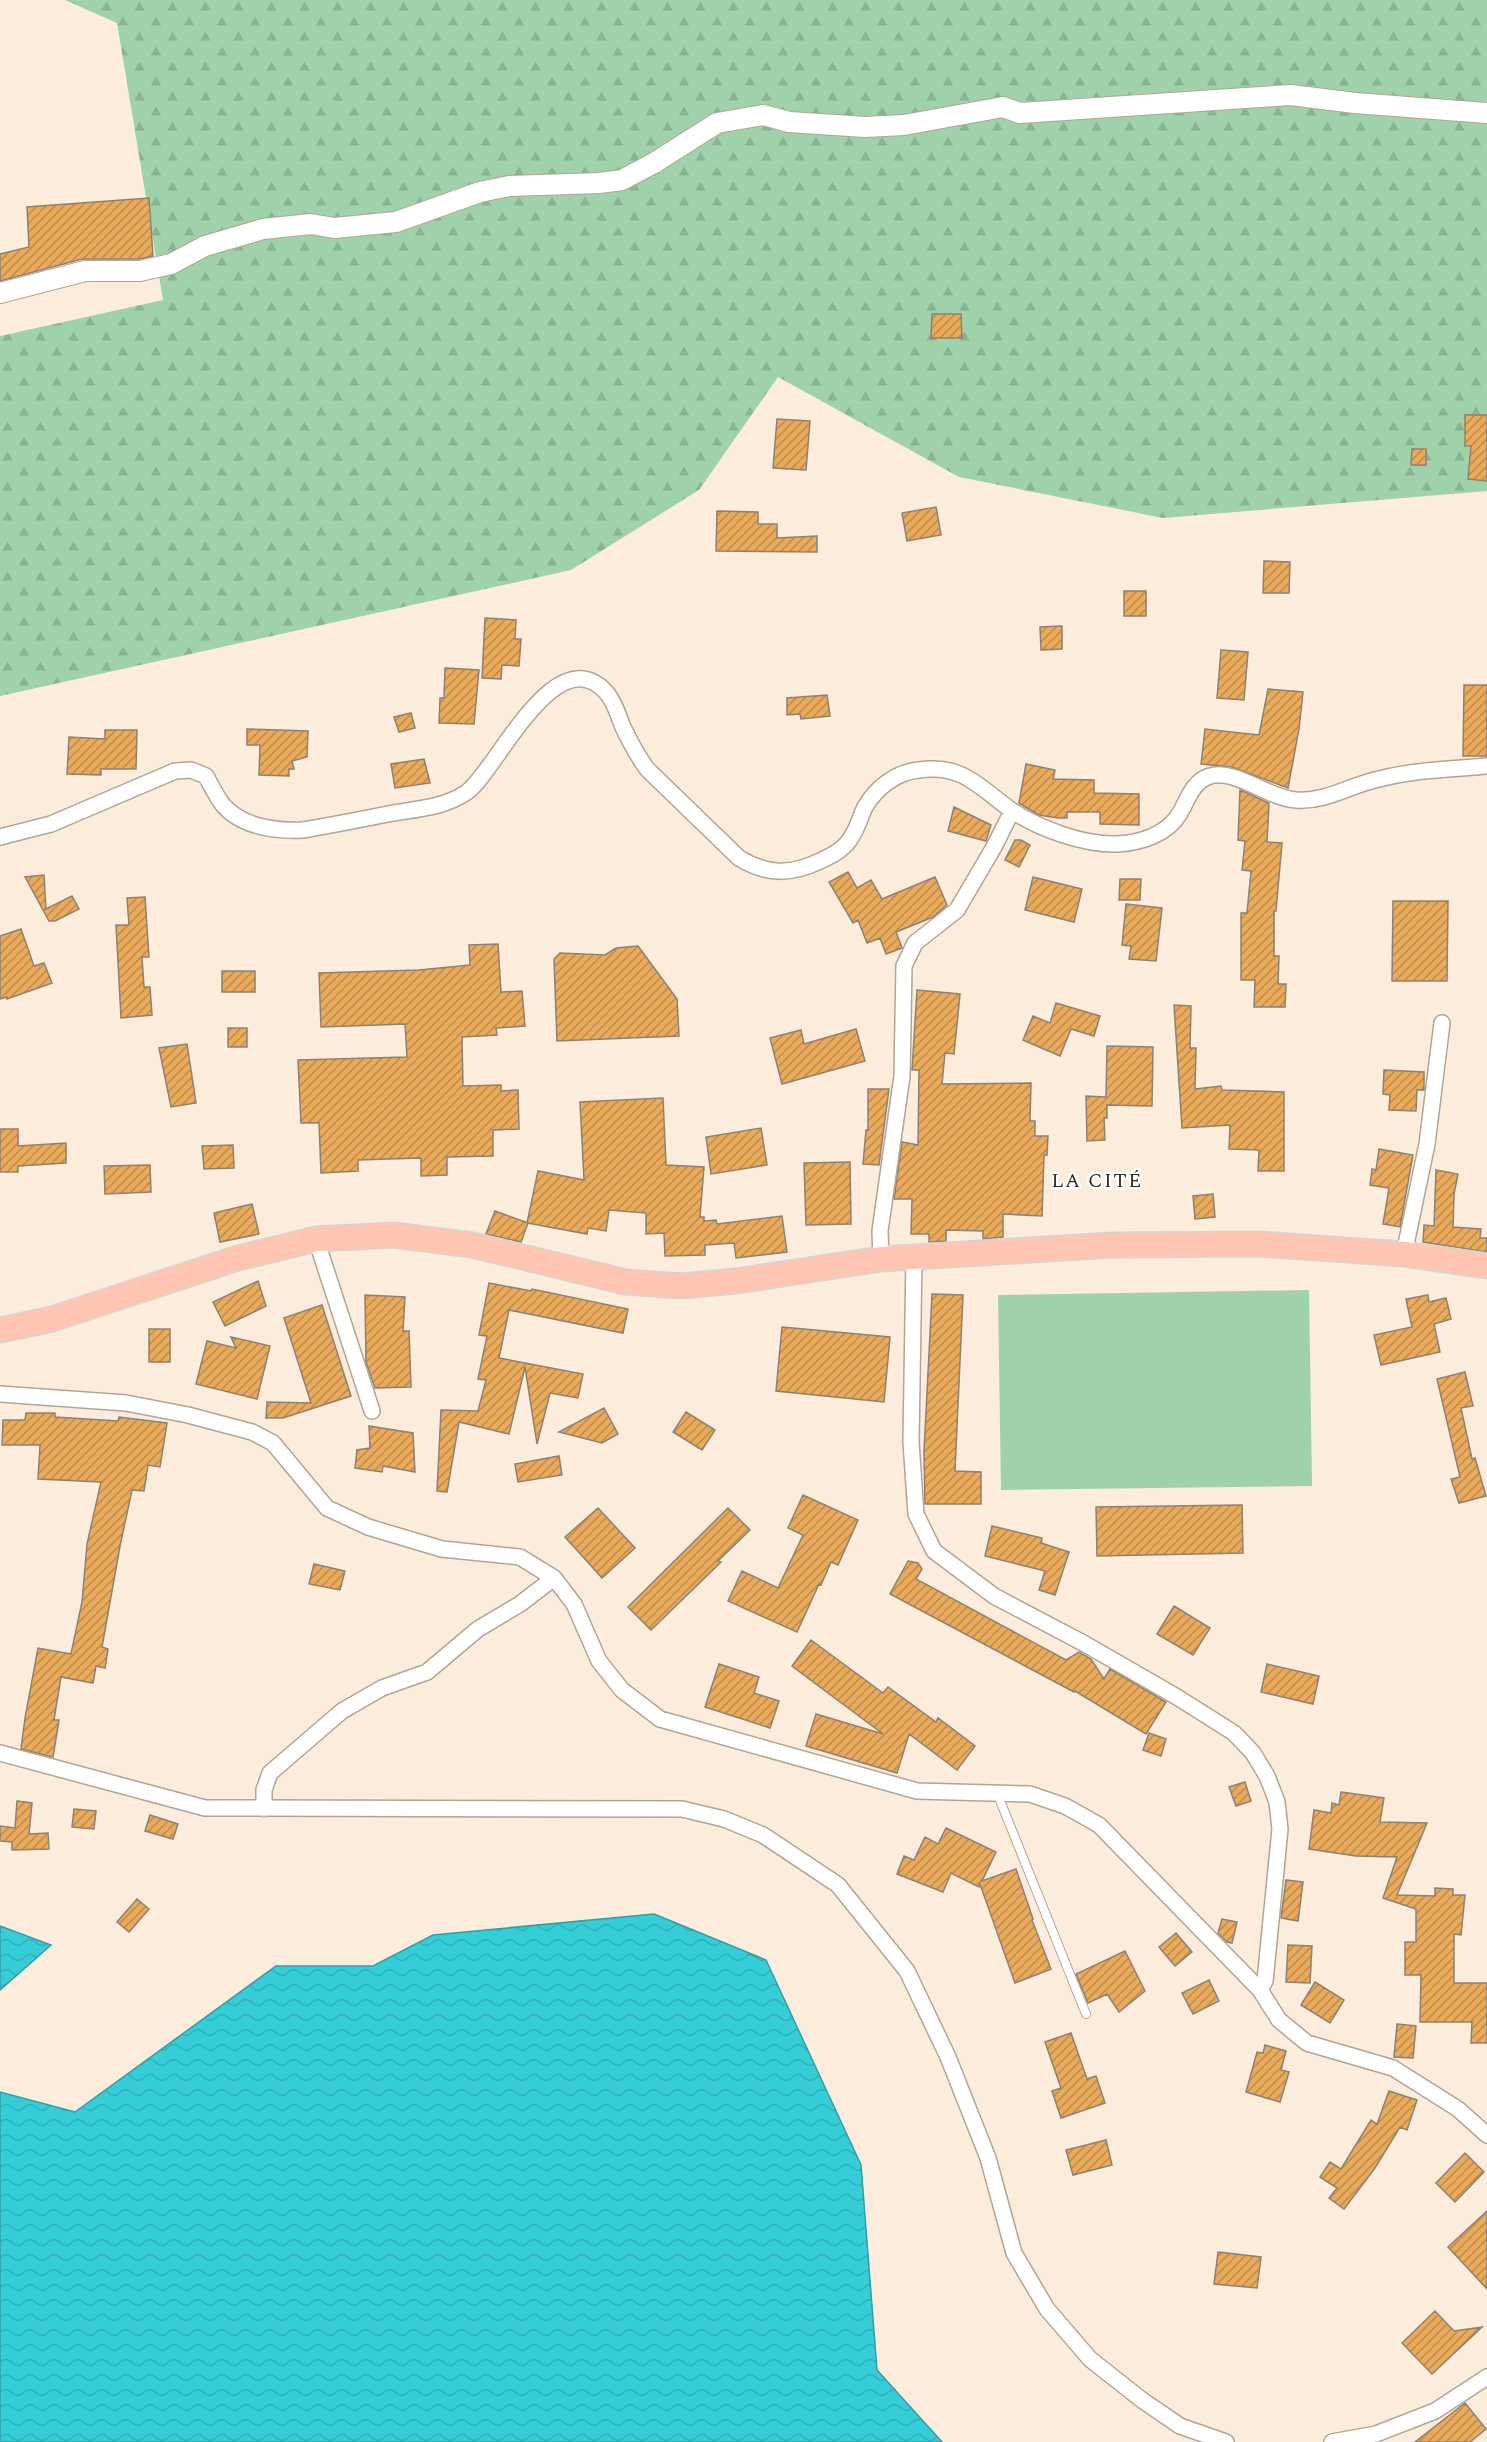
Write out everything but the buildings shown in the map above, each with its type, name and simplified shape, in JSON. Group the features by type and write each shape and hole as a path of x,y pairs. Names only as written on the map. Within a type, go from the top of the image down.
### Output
{"main road":[{"path":"0,1330 52,1319 238,1258 316,1239 394,1235 472,1245 626,1282 681,1286 736,1281 881,1258 1113,1245 1238,1244 1404,1254 1487,1266"}],"street":[{"path":"0,293 85,271 140,271 171,264 205,246 263,229 311,224 334,228 396,222 480,192 509,186 622,180 654,163 717,123 763,115 789,122 865,127 904,125 1003,107 1020,113 1291,95 1355,103 1487,113"},
{"path":"0,837 51,824 175,771 183,770 206,776 224,805 241,818 260,827 281,831 303,831 437,805 453,800 473,787 526,715 556,687 574,680 593,683 604,690 636,754 647,769 739,858 765,870 793,872 833,855 852,836 873,794 894,778 918,770 938,769 958,773 977,782 1012,811 1062,835 1090,843 1119,844 1148,839 1163,831 1179,814 1192,790 1204,778 1212,775 1228,774 1277,797 1297,800 1336,795 1377,779 1487,766"},
{"path":"881,1258 880,1231 902,1076 904,966 915,943 957,910 1012,811"},
{"path":"1404,1254 1426,1144 1442,1023"},
{"path":"316,1239 372,1411"},
{"path":"914,1257 911,1442 916,1514 934,1551 994,1596 1085,1644 1177,1697 1234,1733 1253,1753 1267,1776 1274,1794 1280,1829 1265,1981 1260,1990"},
{"path":"0,1394 126,1402 252,1432 273,1443 327,1508 368,1527 442,1549 519,1557 554,1578 574,1604 599,1661 622,1690 660,1719 917,1791 1030,1794 1065,1806 1099,1825 1260,1990 1279,2020 1307,2043 1393,2068 1458,2109 1487,2135"},
{"path":"264,1809 264,1790 270,1773 342,1711 382,1688 427,1672 478,1629 520,1604 554,1578"},
{"path":"0,1753 205,1808 682,1809 724,1819 763,1835 838,1885 907,1971 948,2056 988,2158 1014,2253 1047,2309 1090,2359 1142,2400 1180,2426 1226,2442"},
{"path":"1332,2442 1376,2434 1435,2411 1487,2377"}],"lane":[{"path":"997,1793 1086,2014"}],"green space":[{"path":"65,0 1487,0 1487,491 1163,518 959,477 778,377 699,490 571,570 0,696 0,336 163,300 117,23"},
{"path":"1309,1290 1312,1486 1001,1490 998,1295"}],"water":[{"path":"654,1914 766,1960 861,2165 877,2370 942,2442 0,2442 0,2092 75,2112 276,1966 373,1966 433,1935"},
{"path":"0,1926 51,1945 0,1990"}],"district":[{"name":"LA CITÉ","path":"1097,1180"}]}
